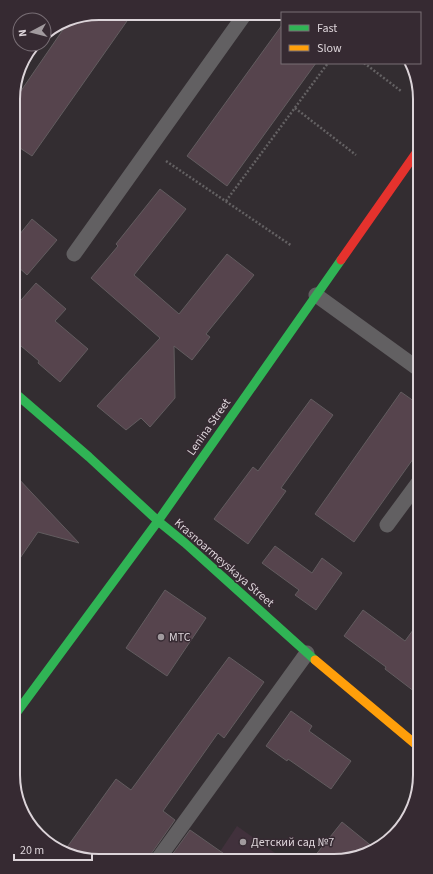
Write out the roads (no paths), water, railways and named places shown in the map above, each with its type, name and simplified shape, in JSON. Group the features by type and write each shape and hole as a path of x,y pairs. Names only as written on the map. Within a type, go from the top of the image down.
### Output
{"street":[{"name":"Lenina Street","path":"20,708 158,521 413,157"},
{"name":"Krasnoarmeyskaya Street","path":"20,397 89,457 158,521 186,543 307,654 413,742"}],"lane":[{"path":"74,254 241,20"},
{"path":"316,295 413,365"},
{"path":"387,525 413,490"},
{"path":"162,854 307,654"}],"place":[{"name":"МТС","path":"161,637"},
{"name":"Детский сад №7","path":"243,842"}]}
